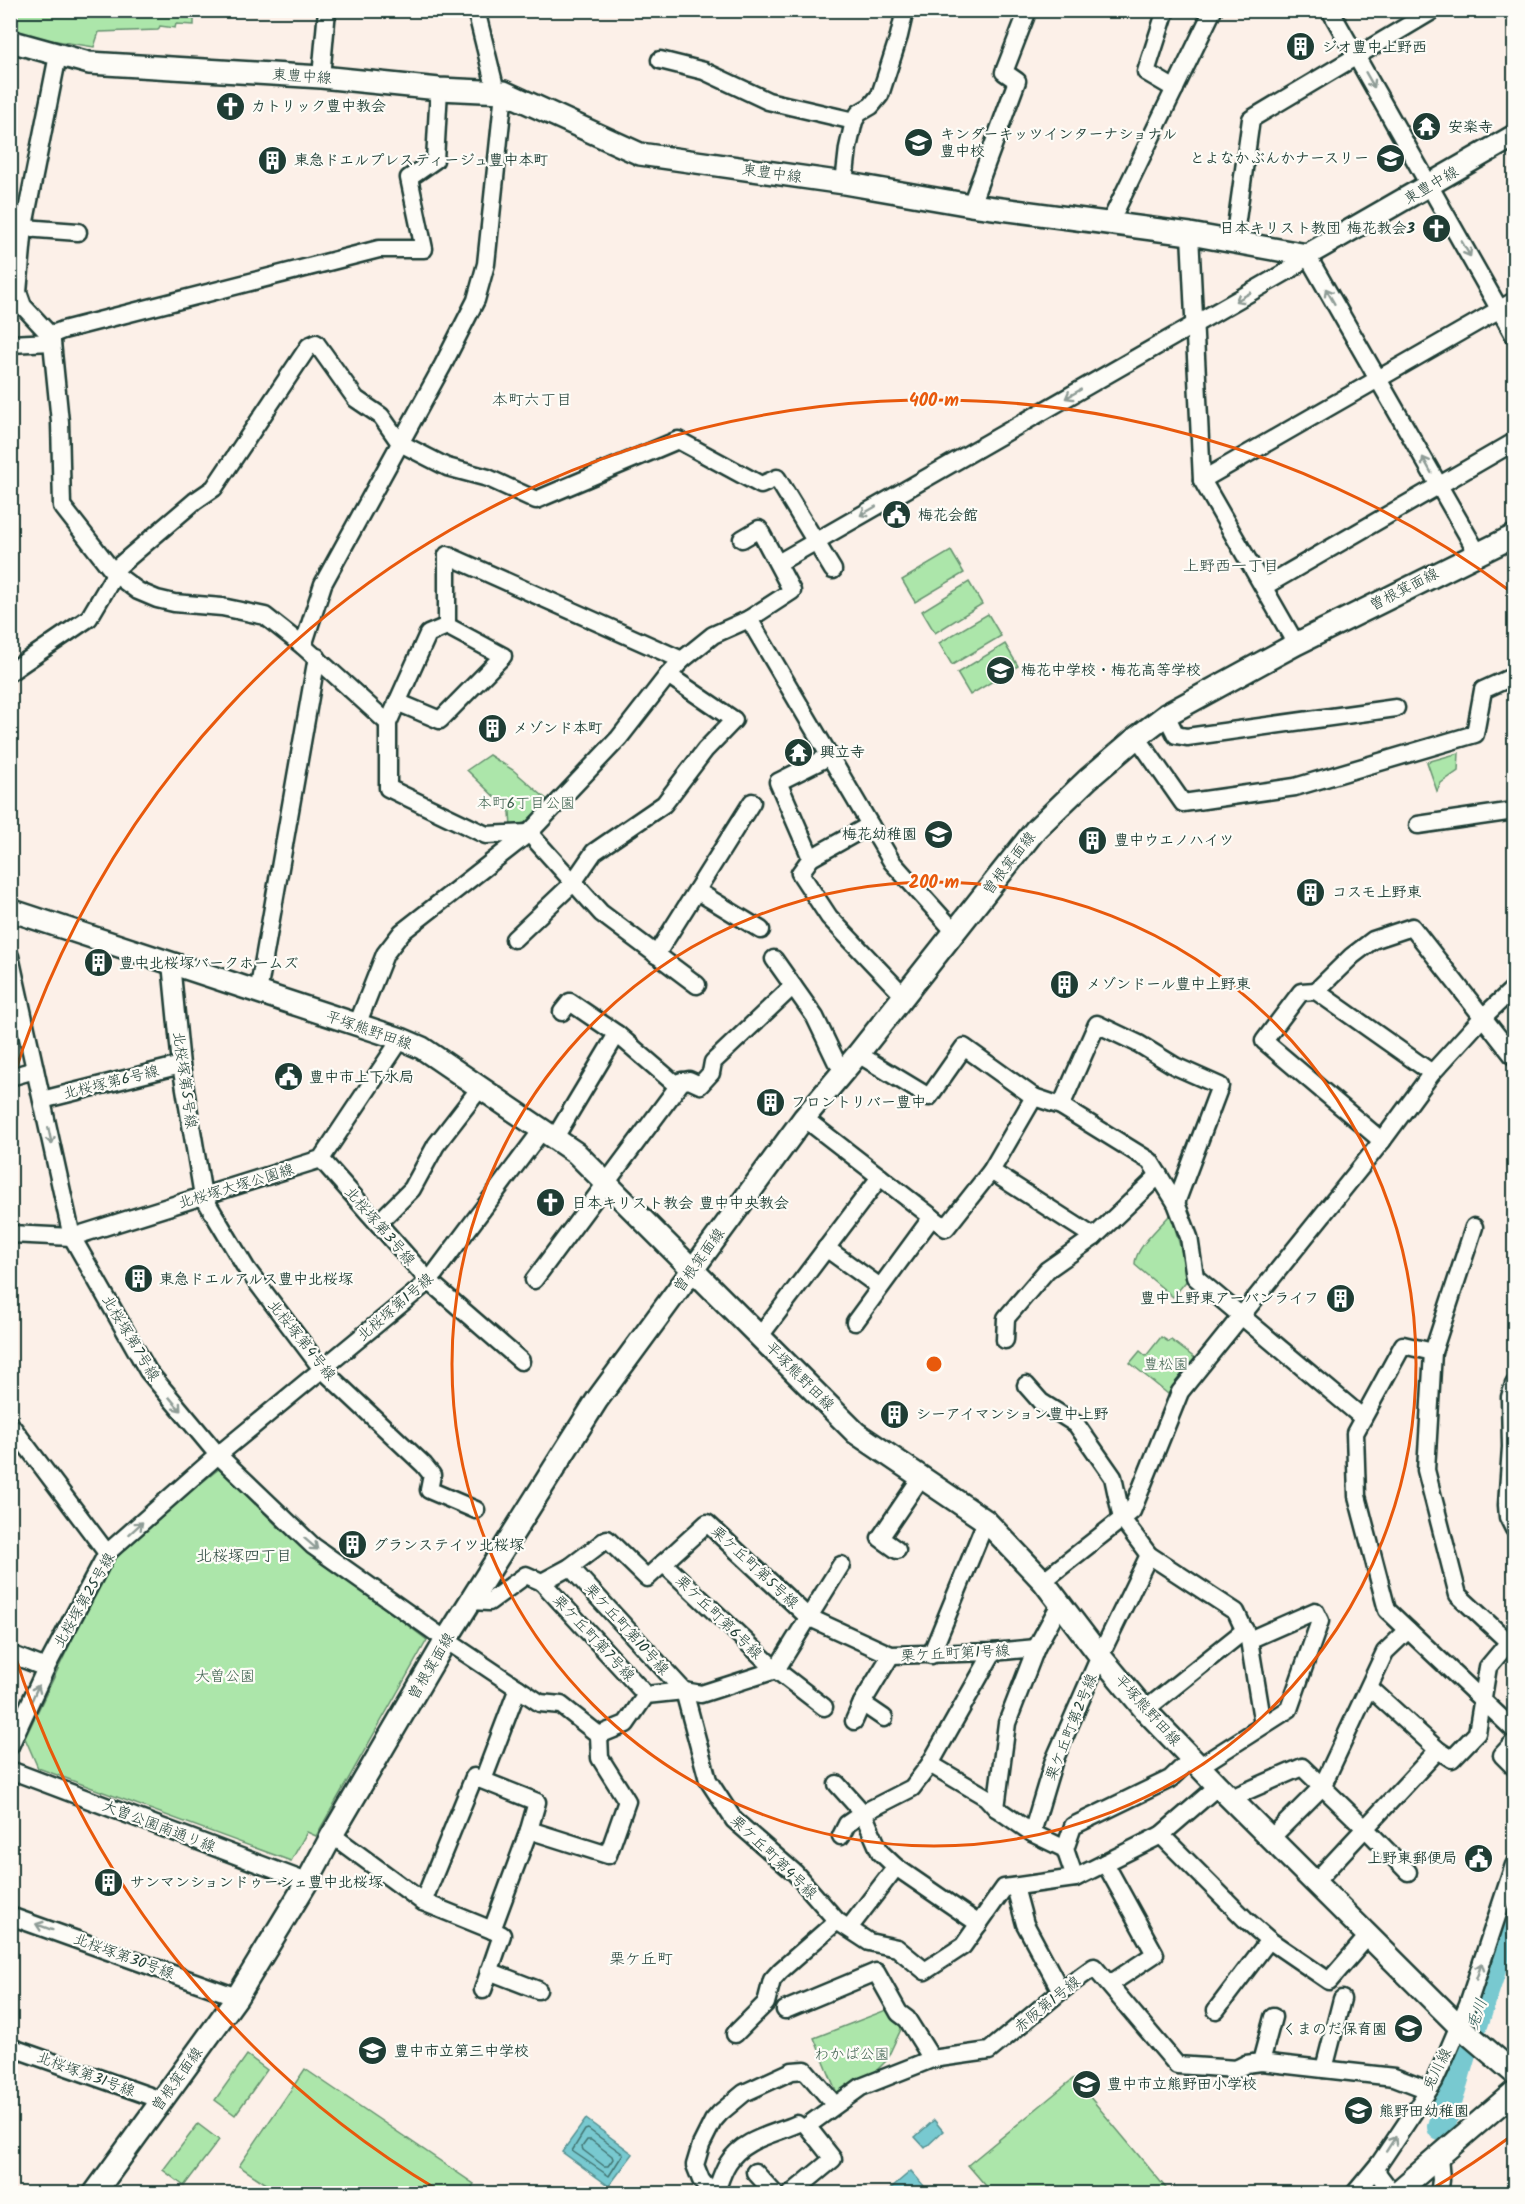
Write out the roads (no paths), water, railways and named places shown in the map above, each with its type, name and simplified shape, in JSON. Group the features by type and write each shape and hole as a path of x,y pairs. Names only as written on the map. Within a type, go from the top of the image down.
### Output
{"street":[{"path":"321,77 327,10"},
{"path":"303,646 323,584 476,300 486,264 500,92 476,10"},
{"path":"844,183 854,121 859,113 871,106 880,95 905,10"},
{"path":"972,205 1017,81 1004,72 1028,10"},
{"path":"1166,10 1146,72 1175,89"},
{"path":"1330,10 1515,335"},
{"path":"1234,241 1251,119 1434,10"},
{"path":"1110,222 1211,11"},
{"name":"東豊中線","path":"10,41 89,63 321,77 439,89 500,92 640,154 844,183 972,205 1190,234 1307,255 1515,136"},
{"path":"58,55 24,227 18,292 23,306 51,339 60,422 62,506 114,572 138,591 174,603 222,607 265,616 316,657 387,723"},
{"path":"660,60 704,71 768,101 854,121"},
{"path":"10,344 51,339 63,330 379,249 424,249 409,178 435,160 439,89"},
{"path":"10,214 24,227 78,232"},
{"path":"1190,234 1203,480 1296,644"},
{"path":"778,563 1293,268 1307,255 1477,552"},
{"path":"1203,480 1515,301"},
{"path":"10,672 88,618 114,572 195,501 214,488 309,346 316,343 356,399 381,417 400,443 447,466 488,478 536,500 678,440 761,485 777,478 833,570"},
{"path":"1264,586 1515,442"},
{"path":"357,1025 384,954 402,932 529,833 619,738 682,660 713,635 749,619 792,591 759,529 742,538"},
{"name":"曽根箕面線","path":"94,2193 237,1996 308,1882 332,1835 446,1640 597,1400 804,1118 1036,829 1088,779 1166,715 1296,644 1477,552 1515,536"},
{"path":"447,626 447,555 682,660"},
{"path":"749,619 892,862 955,932"},
{"path":"397,702 440,720 503,656 447,626"},
{"path":"447,626 428,634 387,723 388,788 486,835 529,833"},
{"path":"258,993 316,657"},
{"path":"514,939 573,882 594,852 664,804 705,750 734,720 668,675"},
{"path":"1137,737 1183,803 1295,787 1475,734 1483,690 1515,676"},
{"path":"1166,715 1176,735 1187,737 1396,708"},
{"path":"811,858 778,782 830,756"},
{"path":"656,955 752,802"},
{"path":"1418,825 1515,811"},
{"path":"870,825 811,858 800,873 829,917 904,996"},
{"path":"529,833 601,914 697,985"},
{"path":"697,891 761,930"},
{"name":"平塚熊野田線","path":"10,910 401,1039 422,1048 576,1153 856,1433 986,1521 1043,1581 1100,1656 1145,1710 1368,1936 1466,2032 1515,2073"},
{"path":"1316,991 1352,956 1373,940 1412,927 1515,1058"},
{"name":"北桜塚第7号線","path":"10,956 72,1237 148,1371 218,1455 313,1546 446,1640"},
{"path":"774,959 815,1017 836,1060 851,1062 928,1097 964,1047 1034,1097 1061,1106 1150,1161 1176,1203 1190,1238 1195,1277 1363,1418"},
{"name":"北桜塚第5号線","path":"171,963 181,1065 203,1196"},
{"path":"562,1012 570,1002 617,1034 674,1083 689,1080 700,1085 711,1073 713,1062 794,986"},
{"path":"1043,1581 1132,1511 1180,1392 1240,1314 1382,1141 1432,1073 1482,1018 1515,988"},
{"path":"1382,1141 1264,1041 1301,992 1316,991 1432,1073"},
{"path":"1061,1106 1097,1024 1139,1044 1175,1066 1220,1086 1176,1203"},
{"name":"北桜塚第1号線","path":"218,1455 429,1281 548,1134 617,1034"},
{"path":"321,1159 401,1039"},
{"name":"北桜塚第6号線","path":"42,1100 181,1065"},
{"path":"10,1077 35,1070"},
{"path":"534,1280 682,1081"},
{"path":"378,1223 412,1189 436,1145 480,1088"},
{"path":"804,1118 946,1228 991,1171 1034,1097"},
{"name":"北桜塚大塚公園線","path":"10,1234 72,1237 321,1159"},
{"name":"北桜塚第3号線","path":"321,1159 429,1281 521,1361"},
{"path":"991,1171 1094,1237"},
{"path":"1005,1340 1006,1318 1047,1270 1094,1237 1158,1175"},
{"path":"760,1336 880,1177"},
{"name":"北桜塚第4号線","path":"203,1196 246,1268 322,1369 424,1465 432,1475 429,1490 476,1509"},
{"path":"855,1322 932,1217"},
{"path":"1370,1688 1438,1750 1452,1759 1477,1733 1488,1667 1513,1642 1458,1594 1426,1470 1433,1352 1474,1227"},
{"path":"826,1248 880,1287"},
{"path":"1433,1352 1403,1345 1355,1433 1357,1496 1387,1610 1515,1730"},
{"path":"1512,1520 1507,1505 1513,1446 1510,1397 1515,1384"},
{"path":"1026,1385 1041,1402 1076,1424 1113,1477 1122,1519 1149,1555 1236,1612 1247,1635 1263,1725"},
{"path":"10,1425 107,1553"},
{"name":"北桜塚第25号線","path":"10,1746 46,1668 107,1553 218,1455"},
{"path":"897,1550 880,1538 922,1476"},
{"path":"931,1654 986,1521"},
{"name":"栗ケ丘町第5号線","path":"471,1601 489,1602 526,1575 542,1582 570,1567 607,1539 647,1578 707,1523 808,1617"},
{"name":"栗ケ丘町第2号線","path":"1032,1833 1053,1763 1100,1656 1149,1555"},
{"name":"栗ケ丘町第6号線","path":"663,1563 776,1670 824,1707"},
{"path":"599,1735 626,1724 646,1695 684,1691 701,1694 776,1670 841,1565"},
{"name":"栗ケ丘町第10号線","path":"570,1567 684,1691"},
{"name":"栗ケ丘町第7号線","path":"542,1582 646,1695"},
{"path":"996,1808 1007,1723 1036,1648 1060,1604"},
{"path":"1075,1878 1065,1849 1073,1826 1170,1779 1289,1709 1320,1621 1315,1611 1247,1635 1145,1710"},
{"name":"栗ケ丘町第1号線","path":"808,1617 891,1656 1036,1648"},
{"path":"1271,1838 1322,1787 1385,1652 1408,1630"},
{"path":"446,1640 540,1703 561,1705 599,1735 600,1758 627,1801 608,1855 529,1830"},
{"path":"841,1836 847,1824 912,1788 930,1764 993,1652"},
{"path":"10,1654 46,1668"},
{"path":"854,1721 862,1703 891,1656"},
{"path":"483,1780 518,1688"},
{"name":"栗ケ丘町第4号線","path":"684,1691 708,1780 734,1820 795,1873 843,1925 869,1942 897,1948 925,1971 963,1946 979,1924"},
{"path":"862,1703 884,1718"},
{"path":"1515,1742 1502,1755 1515,1767"},
{"path":"1314,1882 1438,1750"},
{"path":"930,1764 986,1797 996,1808 1032,1833 1065,1849"},
{"path":"837,1784 863,1814 880,1852 896,1867 979,1924 1004,1888 1075,1878 1161,1835 1225,1792 1302,1767 1408,1872"},
{"name":"大曽公園南通り線","path":"10,1770 308,1882"},
{"path":"423,1902 474,1777 483,1780 537,1802 492,1930"},
{"path":"332,1835 423,1902 502,1935 483,1990"},
{"path":"1161,1835 1269,1940 1329,1981 1368,1936"},
{"path":"1105,1863 1155,1954 1110,1984"},
{"name":"兎川線","path":"1354,2193 1378,2165 1428,2090 1445,2058 1466,2032 1468,2004 1512,1883 1515,1865"},
{"path":"735,2034 780,1971 843,1925 896,1867"},
{"path":"1015,1887 1025,1924 1061,1991"},
{"name":"北桜塚第30号線","path":"10,1916 237,1996"},
{"path":"1216,2010 1269,1940"},
{"name":"赤阪第1号線","path":"791,2193 833,2158 807,2126 861,2087 932,2058 989,2051 1061,1991 1094,1967 1177,2065 1236,2069 1246,2064 1261,2062 1394,2077 1428,2090"},
{"path":"489,1971 538,1990"},
{"path":"785,2010 876,1972 899,2013 907,2019 932,2058"},
{"path":"1324,2069 1342,1999"},
{"path":"1261,2062 1273,2017"},
{"name":"北桜塚第31号線","path":"10,2047 161,2100"},
{"path":"796,2124 759,2138 738,2150 728,2164 714,2193 701,2180 695,2165 701,2145 720,2113 744,2093 792,2071 805,2070 836,2105"},
{"path":"1378,2165 1378,2174 1394,2193 1515,2092"},
{"path":"1439,2157 1441,2180 1439,2193"},
{"path":"756,2172 775,2193"}],"water":[{"path":"586,2119 633,2154 609,2186 562,2152"},
{"path":"934,2120 943,2131 925,2148 915,2137"},
{"path":"911,2171 930,2193 885,2193"}],"waterway":[{"name":"兎川","path":"1441,2127 1463,2051 1475,2022 1514,1903"}],"place":[{"name":"ジオ豊中上野西","path":"1301,47"},
{"name":"カトリック豊中教会","path":"230,106"},
{"name":"安楽寺","path":"1427,127"},
{"name":"キンダーキッツインターナショナル 豊中校","path":"919,143"},
{"name":"とよなかぶんかナースリー","path":"1390,158"},
{"name":"東急ドエルプレスティージュ豊中本町","path":"273,160"},
{"name":"日本キリスト教団 梅花教会3","path":"1436,228"},
{"name":"梅花会館","path":"897,515"},
{"name":"梅花中学校・梅花高等学校","path":"1000,670"},
{"name":"メゾンド本町","path":"492,728"},
{"name":"興立寺","path":"799,752"},
{"name":"梅花幼稚園","path":"938,834"},
{"name":"豊中ウエノハイツ","path":"1093,840"},
{"name":"コスモ上野東","path":"1311,892"},
{"name":"豊中北桜塚バークホームズ","path":"98,963"},
{"name":"メゾンドール豊中上野東","path":"1065,984"},
{"name":"豊中市上下水局","path":"288,1077"},
{"name":"フロントリバー豊中","path":"770,1102"},
{"name":"日本キリスト教会 豊中中央教会","path":"551,1203"},
{"name":"東急ドエルアルス豊中北桜塚","path":"138,1279"},
{"name":"豊中上野東アーバンライフ","path":"1340,1298"},
{"name":"シーアイマンション豊中上野","path":"895,1414"},
{"name":"グランステイツ北桜塚","path":"352,1545"},
{"name":"上野東郵便局","path":"1478,1858"},
{"name":"サンマンションドゥーシェ豊中北桜塚","path":"109,1882"},
{"name":"くまのだ保育園","path":"1408,2029"},
{"name":"豊中市立第三中学校","path":"373,2051"},
{"name":"豊中市立熊野田小学校","path":"1086,2084"},
{"name":"熊野田幼稚園","path":"1358,2111"}],"district":[{"name":"本町六丁目","path":"532,399"},
{"name":"上野西一丁目","path":"1231,565"},
{"name":"北桜塚四丁目","path":"244,1555"},
{"name":"栗ケ丘町","path":"641,1958"}],"park label":[{"name":"本町6丁目公園","path":"526,803"},
{"name":"豊松園","path":"1166,1364"},
{"name":"大曽公園","path":"225,1676"},
{"name":"わかば公園","path":"852,2054"}]}
